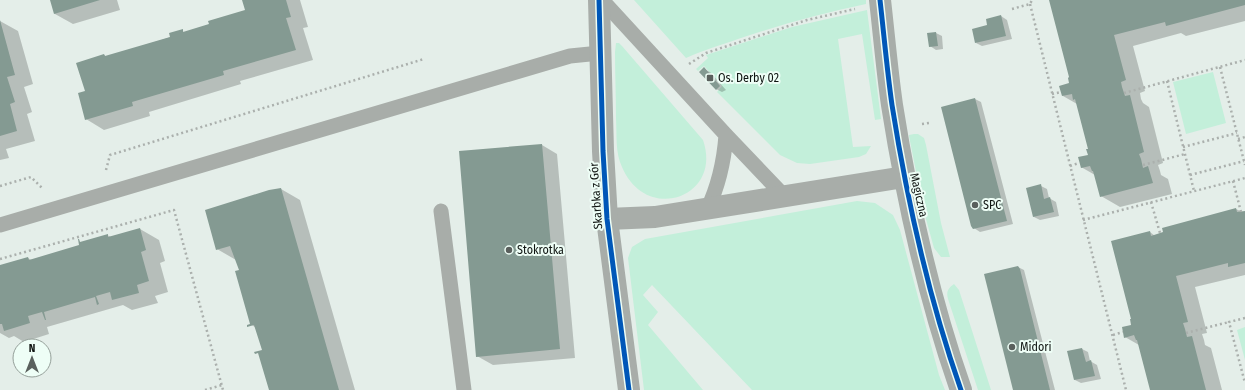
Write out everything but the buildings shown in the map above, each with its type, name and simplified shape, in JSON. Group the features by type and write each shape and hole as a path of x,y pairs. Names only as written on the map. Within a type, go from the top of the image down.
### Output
{"street":[{"name":"Skarbka z Gór","path":"599,0 603,151 607,219 629,390"},
{"name":"Magiczna","path":"880,2 892,104 904,177 927,276 961,390"},
{"path":"607,219 655,217 707,210 904,177"}],"lane":[{"path":"602,0 785,197"},
{"path":"0,225 570,56 600,53"},
{"path":"707,210 721,176 726,135"},
{"path":"441,211 464,390"}],"path":[{"path":"1032,0 1030,4 1126,390"},
{"path":"692,71 687,65 706,53 807,20 880,2"},
{"path":"1012,9 1030,4"},
{"path":"106,172 110,155 424,59"},
{"path":"1124,92 1245,60"},
{"path":"1190,174 1245,163 1220,67"},
{"path":"1167,81 1194,191"},
{"path":"1052,94 1061,92"},
{"path":"1183,147 1237,133"},
{"path":"1238,138 1245,137"},
{"path":"1143,165 1185,154"},
{"path":"1070,166 1079,163"},
{"path":"0,186 31,177 45,191"},
{"path":"1084,220 1245,178"},
{"path":"1233,181 1241,212"},
{"path":"1151,202 1160,233"},
{"path":"0,259 174,210 223,390"},
{"path":"1186,333 1245,318"},
{"path":"1229,322 1245,383"},
{"path":"1112,335 1123,332"},
{"path":"205,390 222,385"}],"green space":[{"path":"634,0 866,0 866,4 821,14 747,36 686,58"},
{"path":"867,10 881,119 875,120 862,34 838,39 853,147 871,146 866,154 859,157 810,164 797,163 780,155 717,92 722,86 704,66 698,71 696,69 708,58 706,55 792,27"},
{"path":"616,43 619,43 622,46 703,140 706,160 702,177 692,189 679,197 663,199 648,195 633,185 622,167 618,155 617,143"},
{"path":"1213,72 1226,123 1186,134 1173,82"},
{"path":"918,134 924,138 941,223 950,257 941,257 934,248 924,212 909,136"},
{"path":"857,201 875,203 893,215 900,230 939,375 945,390 752,390 652,285 643,295 658,312 648,325 703,390 644,390 628,258 632,247 645,239"},
{"path":"954,284 959,290 991,390 978,390 948,299 948,290"},
{"path":"1245,327 1245,360 1237,330"}],"cycle path":[{"path":"599,0 603,151 607,219 629,390"},
{"path":"880,0 892,105 912,213 929,285 949,356 961,390"}],"place":[{"name":"Os. Derby 02","path":"710,78"},
{"name":"SPC","path":"975,205"},
{"name":"Stokrotka","path":"509,250"},
{"name":"Midori","path":"1012,347"}]}
